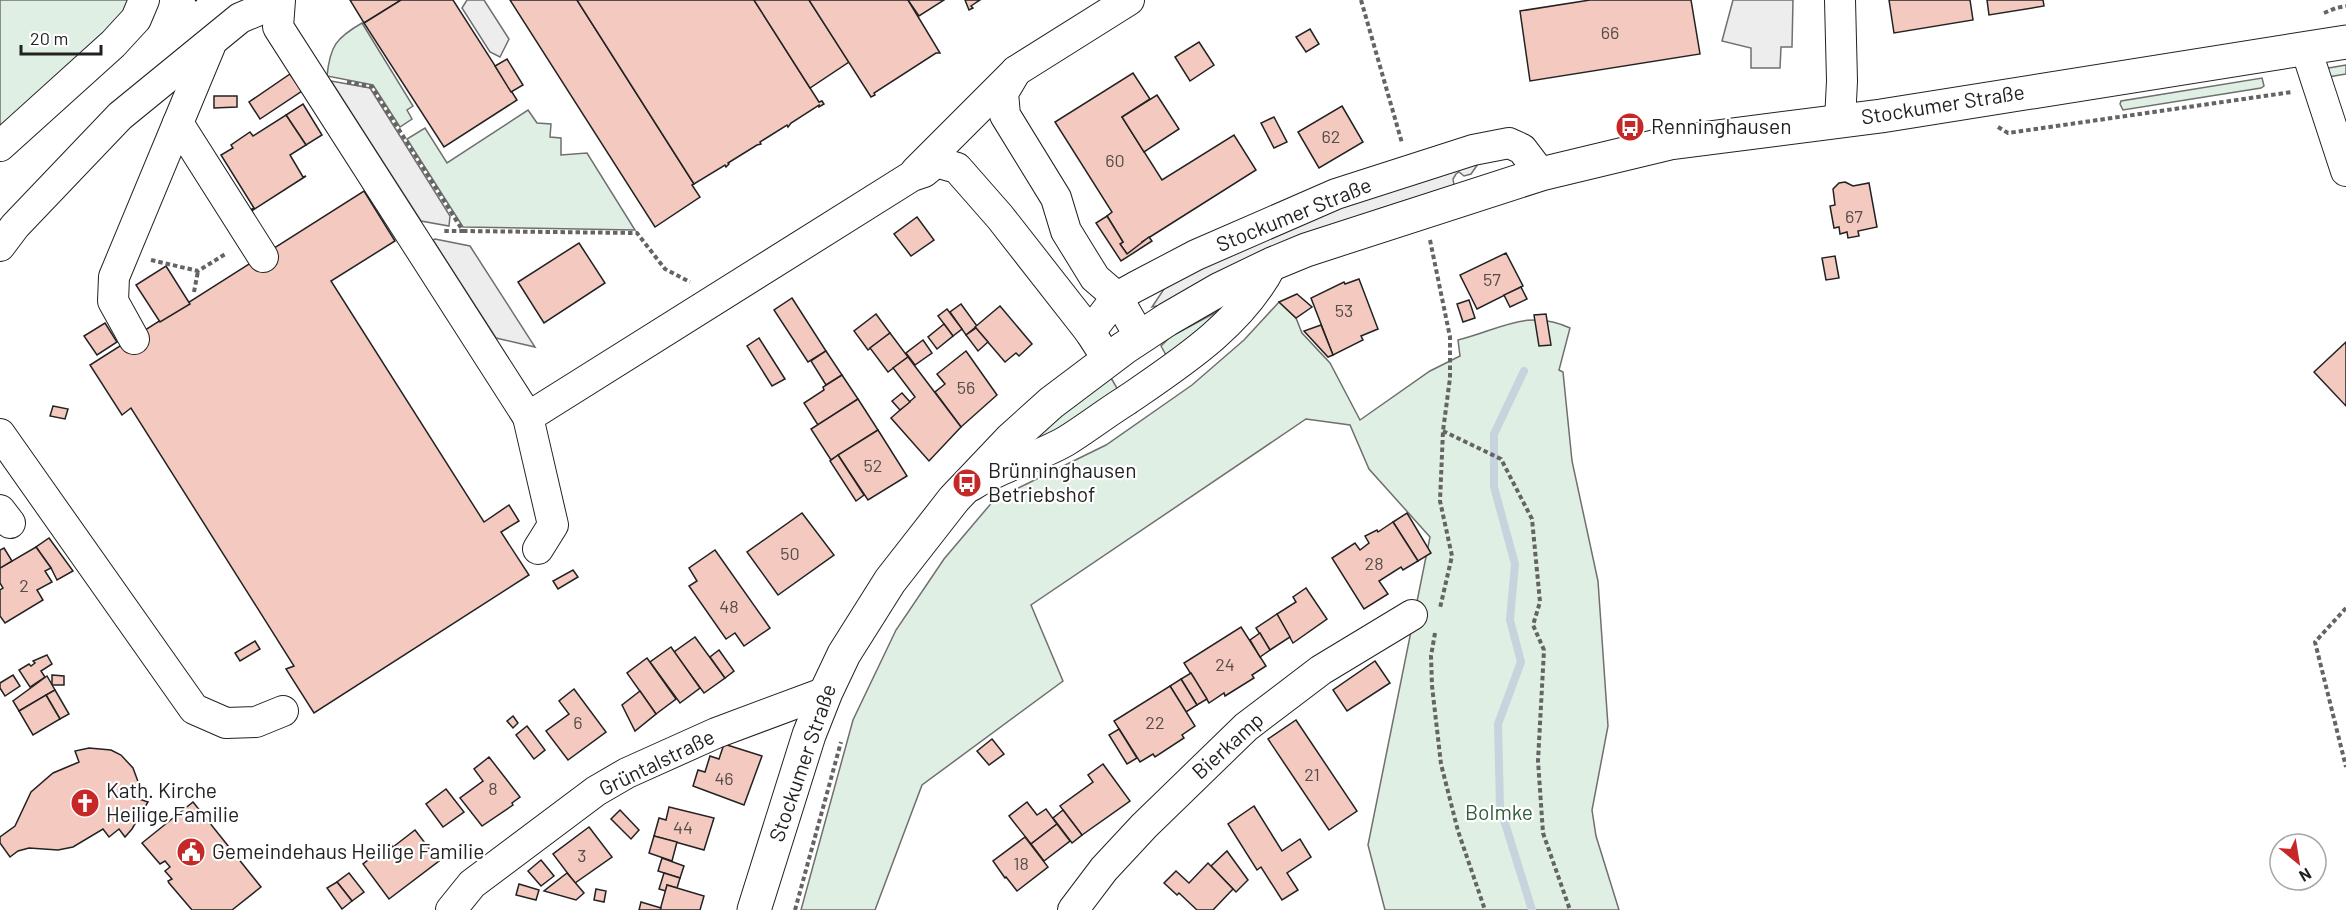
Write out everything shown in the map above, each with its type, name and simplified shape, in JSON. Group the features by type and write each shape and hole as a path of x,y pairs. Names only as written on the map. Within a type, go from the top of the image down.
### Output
{"main road":[{"name":"Stockumer Straße","path":"754,910 809,735 826,692 844,654 890,581 954,499 1010,440 1051,403 1124,348 1220,289 1272,264 1315,247 1540,174 1670,143 1840,121 2346,42"}],"street":[{"path":"0,146 113,44 136,19 144,0"},
{"path":"912,176 1016,71 1129,0"},
{"path":"1840,0 1842,81 1840,121"},
{"path":"0,246 15,226 120,116 240,18 279,1 278,27 528,417 553,525 538,549"},
{"path":"134,339 113,301 114,277 211,44"},
{"path":"2306,49 2346,171"},
{"path":"1016,71 1003,93 1005,115 1056,198 1066,231 1095,278 1117,297 1124,348 1147,386"},
{"path":"178,123 257,247"},
{"name":"Stockumer Straße","path":"1090,332 1117,297 1196,255 1336,194 1473,150 1509,142 1522,149 1540,174"},
{"path":"528,417 936,162 957,168 1000,217 1090,332 1124,348"},
{"path":"954,499 988,474 1021,462 1065,441 1192,354 1237,314 1262,284 1272,264"},
{"path":"0,434 194,709 226,723 256,722 283,711"},
{"name":"Bierkamp","path":"1073,910 1104,868 1179,790 1246,727 1321,670 1429,619"},
{"name":"Grüntalstraße","path":"451,910 472,884 596,791 638,768 697,741 826,692"}],"path":[{"path":"1361,0 1411,170"},
{"path":"2336,8 2346,6"},
{"path":"316,87 329,79 372,87 463,231"},
{"path":"2008,133 2278,96 2318,87"},
{"path":"414,239 428,230 637,233 665,269 693,283 706,305"},
{"path":"1429,235 1450,338 1450,378 1443,431 1440,501 1452,556 1429,619 1432,686 1441,764 1458,831 1485,910"},
{"path":"147,259 198,271 257,247"},
{"path":"194,292 198,271"},
{"path":"1443,431 1502,459 1532,519 1540,602 1533,625 1544,650 1538,761 1543,833 1570,910"},
{"path":"2346,608 2315,642 2346,767"},
{"path":"795,910 842,740"}],"green space":[{"path":"0,0 129,0 119,23 0,135"},
{"path":"362,23 413,106 407,110 412,119 400,127 373,85 327,76 330,57 336,44 346,33"},
{"path":"2346,65 2346,74 2322,78 2323,69"},
{"path":"2262,78 2264,86 2261,88 2123,110 2120,104 2121,101"},
{"path":"528,110 537,123 551,124 550,137 561,138 561,155 587,153 635,230 463,227 407,139 425,128 447,163"},
{"name":"Bolmke","path":"1279,302 1296,318 1302,333 1330,363 1360,420 1430,371 1460,356 1458,340 1527,320 1555,322 1570,328 1559,370 1563,372 1572,461 1598,581 1608,726 1592,810 1596,836 1619,910 1385,910 1368,845 1430,537 1369,469 1350,425 1306,419 1031,605 1063,681 922,785 875,910 801,910 853,720 896,630 944,559 994,500 1106,445 1192,385 1244,340"},
{"path":"1222,309 1171,358 1166,355 1161,346 1170,337"},
{"path":"1111,378 1117,388 1114,394 1038,445 1034,438 1038,432"}],"shaded area":[{"path":"467,0 484,0 509,39 500,57 490,52 462,8"},
{"path":"1733,0 1793,0 1792,47 1781,47 1780,68 1751,68 1751,48 1722,41"},
{"path":"331,81 370,88 450,216 449,226 421,221"},
{"path":"1485,154 1471,174 1464,176 1459,172 1456,174 1453,179 1454,185 1379,209 1306,237 1162,305 1152,307 1170,280 1255,238"},
{"path":"433,240 470,246 535,347 496,338"}],"building":[{"path":"350,0 401,0 364,23"},
{"path":"401,0 453,0 517,100 444,147 364,23"},
{"path":"510,0 577,0 700,197 655,227"},
{"path":"577,0 754,0 819,102 822,101 824,104 760,142 761,144 728,163 726,167 725,165 694,184"},
{"path":"754,0 809,0 849,62 810,88"},
{"path":"809,0 908,0 940,53 936,53 871,97"},
{"path":"908,0 944,0 919,16"},
{"path":"965,0 980,0 969,10"},
{"path":"1590,0 1691,0 1700,54 1530,81 1520,11"},
{"path":"1889,0 1970,0 1973,20 1894,33"},
{"path":"1987,0 2043,0 2044,6 1989,15"},
{"path":"1310,29 1319,44 1306,52 1296,37"},
{"path":"1199,42 1214,65 1190,81 1175,57"},
{"path":"507,59 523,85 511,92 495,66"},
{"path":"1133,73 1150,99 1122,117 1162,180 1234,135 1256,170 1142,242 1127,254 1120,244 1123,242 1107,216 1112,212 1055,122"},
{"path":"290,74 302,91 260,119 249,102"},
{"path":"1157,95 1179,129 1144,152 1122,117"},
{"path":"214,96 237,96 237,107 214,108"},
{"path":"303,104 322,135 306,145 286,115"},
{"path":"1342,106 1363,142 1319,168 1298,132"},
{"path":"286,115 306,145 290,155 303,177 306,176 250,212 254,208 221,155 233,148 231,145 250,132 253,136"},
{"path":"1274,117 1287,142 1274,148 1261,123"},
{"path":"1845,182 1853,186 1869,183 1877,227 1858,231 1859,236 1848,238 1847,232 1840,234 1839,227 1834,228 1830,206 1835,205 1833,189 1839,183"},
{"path":"364,191 395,241 331,281 484,522 509,505 519,521 501,532 529,575 314,713 286,669 294,666 131,408 122,415 90,365"},
{"path":"1107,216 1123,242 1120,244 1127,254 1149,237 1152,241 1121,261 1096,223"},
{"path":"917,217 934,240 911,256 894,234"},
{"path":"579,243 605,283 544,323 518,282"},
{"path":"1506,253 1523,286 1477,309 1460,275"},
{"path":"1835,256 1839,278 1826,280 1822,258"},
{"path":"166,266 190,304 160,322 136,285"},
{"path":"1359,279 1378,329 1361,336 1363,340 1333,355 1311,298 1344,282 1345,284"},
{"path":"1521,287 1527,299 1510,307 1504,295"},
{"path":"1297,294 1312,307 1296,318 1279,302"},
{"path":"792,298 826,351 808,362 774,310"},
{"path":"1469,300 1475,318 1463,322 1457,304"},
{"path":"961,304 977,326 966,335 950,312"},
{"path":"1000,306 1032,344 1019,356 1016,353 1005,362 975,327"},
{"path":"947,309 962,329 953,336 938,316"},
{"path":"876,314 890,333 868,350 854,331"},
{"path":"1546,314 1551,345 1539,346 1534,315"},
{"path":"105,323 117,342 97,355 84,336"},
{"path":"944,324 953,336 937,349 928,337"},
{"path":"1321,325 1333,355 1328,357 1304,331"},
{"path":"976,328 988,342 978,351 966,335"},
{"path":"890,333 908,357 888,372 870,348"},
{"path":"759,338 785,379 772,386 747,346"},
{"path":"923,340 932,353 915,365 906,353"},
{"path":"2346,342 2346,406 2314,372"},
{"path":"826,351 842,375 826,385 811,361"},
{"path":"966,351 997,395 961,427 935,392 945,384 937,374"},
{"path":"908,357 961,427 929,461 891,418 915,397 893,368"},
{"path":"842,375 858,399 818,425 804,403"},
{"path":"902,393 910,402 900,410 892,401"},
{"path":"858,399 878,430 831,460 811,429"},
{"path":"53,406 68,409 65,419 50,416"},
{"path":"878,430 907,476 868,500 838,455"},
{"path":"838,455 864,495 856,501 830,461"},
{"path":"802,513 834,555 778,595 747,552"},
{"path":"1407,513 1431,553 1418,561 1393,522"},
{"path":"1393,522 1418,561 1403,570 1401,567 1379,581 1388,594 1364,609 1332,558 1355,543 1360,550 1369,543 1365,536 1377,530 1378,532"},
{"path":"49,538 73,571 57,580 36,547"},
{"path":"36,547 51,568 45,571 52,582 37,590 43,600 5,623 0,616 0,590 3,588 0,583 0,568"},
{"path":"4,548 12,561 0,568 0,550"},
{"path":"715,550 770,628 744,646 735,633 726,639 689,586 697,581 689,568"},
{"path":"573,570 578,577 558,589 553,581"},
{"path":"1306,588 1327,619 1293,643 1277,614 1296,602 1293,597"},
{"path":"1277,614 1290,637 1270,650 1256,628"},
{"path":"1241,627 1266,666 1252,675 1254,678 1209,703 1184,663"},
{"path":"1260,633 1270,650 1260,657 1250,640"},
{"path":"695,637 725,678 704,693 674,652"},
{"path":"255,641 260,649 240,661 235,653"},
{"path":"671,647 700,688 680,703 650,662"},
{"path":"719,650 734,671 725,678 710,657"},
{"path":"47,655 52,664 41,671 45,677 30,687 19,670 29,664 31,666 35,663 33,661"},
{"path":"647,658 676,699 656,714 627,673"},
{"path":"1375,661 1390,683 1347,711 1333,690"},
{"path":"1191,673 1207,699 1197,705 1181,679"},
{"path":"13,675 20,686 5,696 0,683"},
{"path":"52,675 64,676 64,685 52,685"},
{"path":"47,676 55,690 19,711 13,701"},
{"path":"1181,679 1197,705 1186,712 1170,686"},
{"path":"1170,686 1195,726 1182,735 1184,738 1155,757 1153,754 1140,762 1114,721"},
{"path":"574,689 606,732 568,760 546,731 569,714 559,701"},
{"path":"55,690 69,714 60,719 46,695"},
{"path":"640,691 656,714 635,731 622,705"},
{"path":"46,695 60,719 33,735 19,711"},
{"path":"513,716 518,723 513,728 507,721"},
{"path":"1296,720 1357,811 1329,830 1268,739"},
{"path":"527,726 545,750 534,759 516,735"},
{"path":"1119,729 1137,758 1127,764 1109,735"},
{"path":"992,739 1004,754 989,765 977,751"},
{"path":"724,744 762,756 744,805 693,786 698,770 705,772 710,756 719,759"},
{"name":"Kath. Kirche Heilige Familie","path":"89,748 111,750 121,755 133,768 140,787 139,799 148,802 132,829 125,837 119,829 109,837 103,829 73,847 58,850 29,848 18,851 10,857 0,843 0,837 15,826 31,792 53,773 79,762 75,751"},
{"path":"489,757 520,797 512,803 513,805 482,826 460,798 483,781 474,769"},
{"path":"1103,764 1130,801 1082,835 1060,806 1093,782 1088,775"},
{"path":"446,789 464,812 443,827 426,804"},
{"name":"Gemeindehaus Heilige Familie","path":"193,802 261,887 232,910 192,910 169,883 168,881 172,879 165,871 170,867 165,861 160,864 142,843"},
{"path":"1027,802 1037,815 1046,809 1057,824 1031,844 1009,816"},
{"path":"1254,806 1282,851 1300,839 1311,857 1287,873 1298,890 1282,900 1261,867 1257,870 1228,824"},
{"path":"669,807 714,818 704,850 654,836 659,818 666,820"},
{"path":"620,810 639,830 631,839 611,819"},
{"path":"1063,810 1082,835 1072,843 1053,818"},
{"path":"1057,824 1070,841 1044,861 1031,844"},
{"path":"589,827 612,857 575,883 553,854"},
{"path":"415,830 439,861 389,899 363,864 390,843 393,847"},
{"path":"654,836 677,842 672,861 649,853"},
{"path":"1025,837 1048,867 1017,891 993,861"},
{"path":"1227,851 1248,880 1236,892 1211,866"},
{"path":"662,858 684,866 680,878 658,871"},
{"path":"541,860 554,876 541,886 528,871"},
{"path":"1208,863 1233,889 1213,910 1197,910 1164,883 1176,871 1189,883"},
{"path":"349,873 364,892 352,901 337,882"},
{"path":"567,873 584,893 576,900 544,891"},
{"path":"664,873 680,878 677,888 667,885 666,891 659,889"},
{"path":"337,882 352,901 342,909 327,888"},
{"path":"519,884 539,890 536,900 516,895"},
{"path":"667,885 704,896 700,910 660,910"},
{"path":"596,889 606,891 604,902 594,900"},
{"path":"641,902 661,908 660,910 639,910"}],"waterway":[{"path":"1524,371 1494,434 1494,487 1515,564 1510,620 1521,662 1498,724 1500,807 1532,910"}],"place":[{"name":"Renninghausen","path":"1630,127"},
{"name":"Brünninghausen Betriebshof","path":"967,483"},
{"name":"Kath. Kirche Heilige Familie","path":"85,803"},
{"name":"Gemeindehaus Heilige Familie","path":"191,852"}]}
